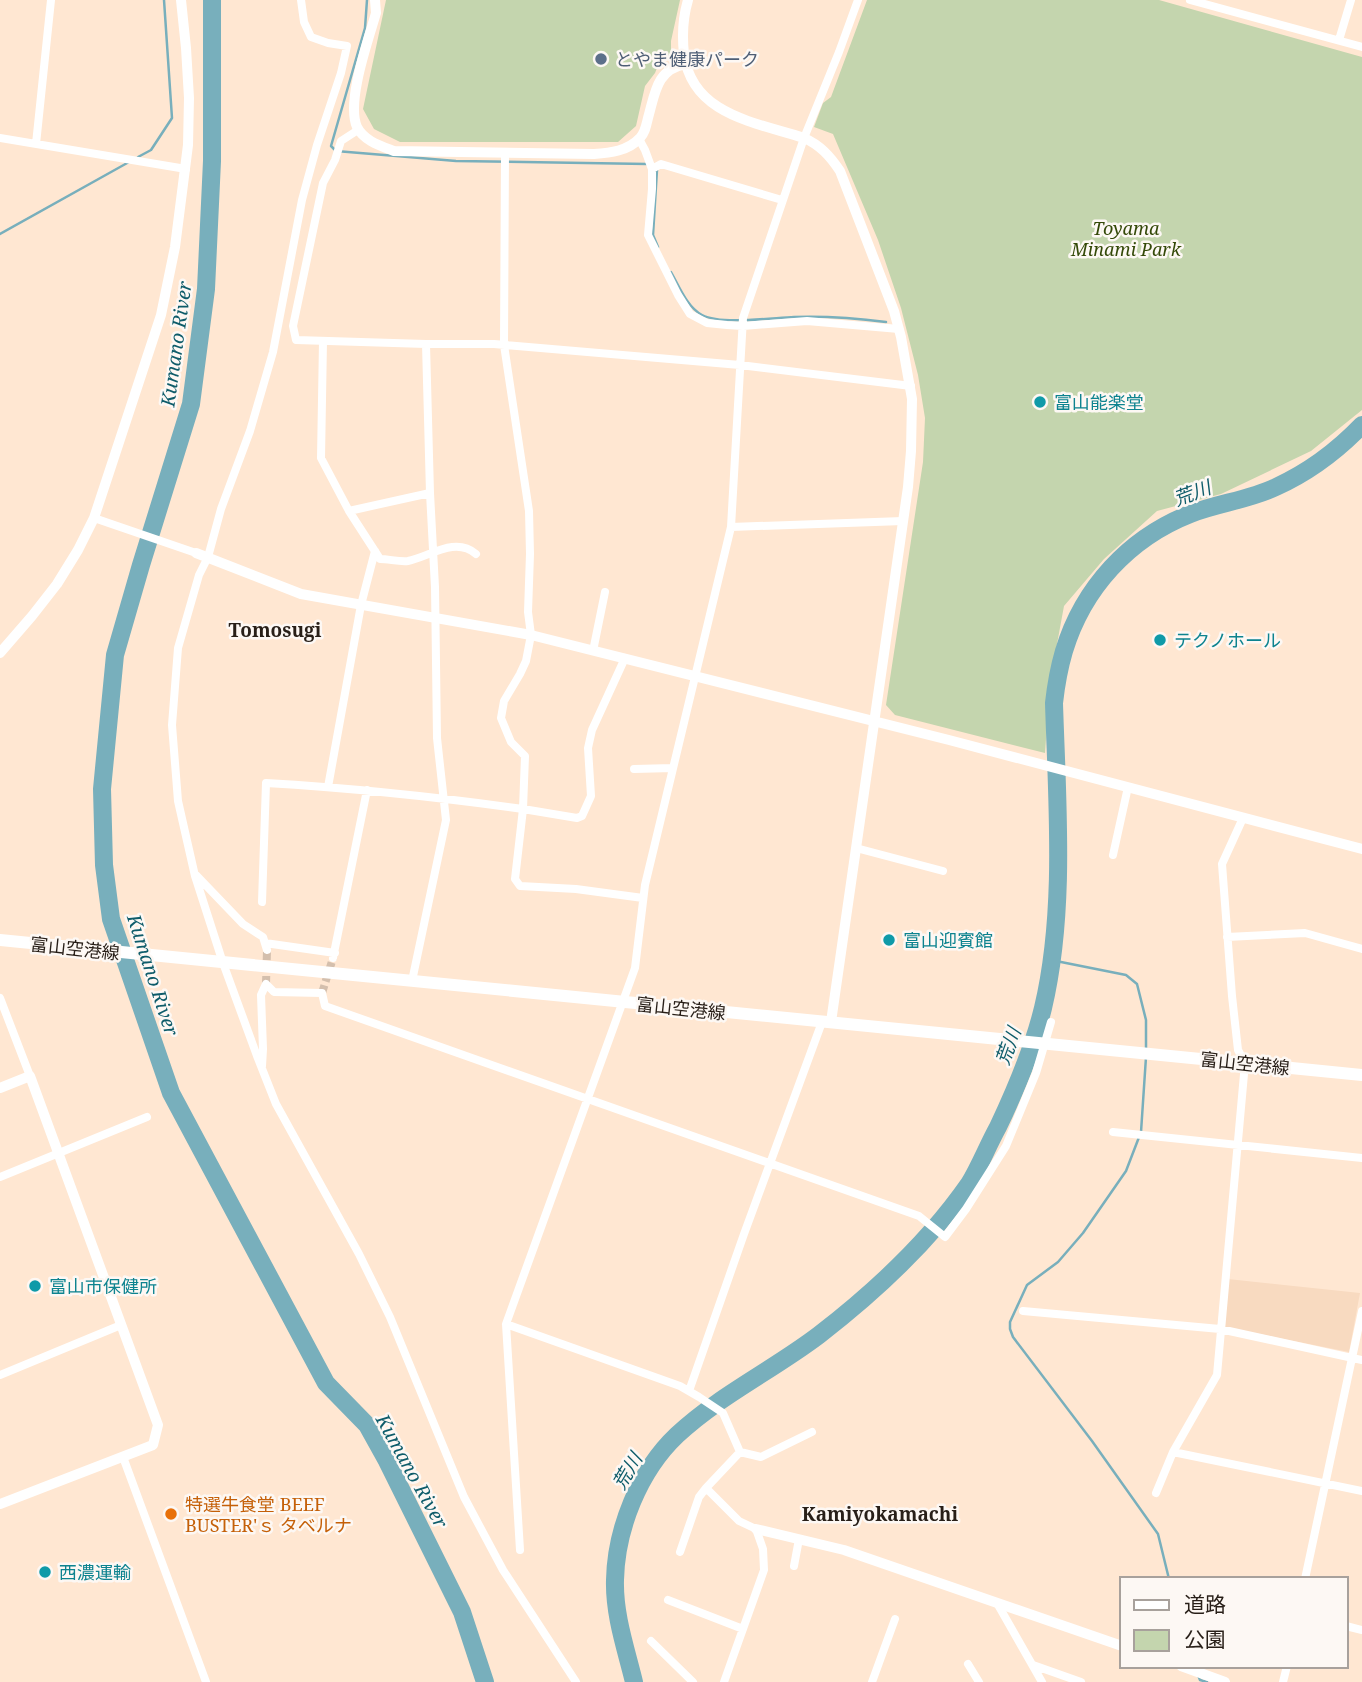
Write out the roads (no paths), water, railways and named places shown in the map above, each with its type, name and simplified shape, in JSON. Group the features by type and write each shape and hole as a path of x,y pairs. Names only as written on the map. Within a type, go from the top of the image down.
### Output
{"main road":[{"name":"富山空港線","path":"0,940 1362,1075"}],"street":[{"path":"36,145 51,0"},
{"path":"0,653 68,568 94,518 161,315 175,247 188,145 187,48 181,0"},
{"path":"301,0 304,22 311,37 347,46 303,200 273,352 250,431 221,509 208,558 199,575 178,649 172,725 178,801 219,962 276,1104 359,1254 390,1317 464,1497 503,1570 576,1682"},
{"path":"375,0 376,13 353,96 354,115 358,130 372,143 394,150 594,154 624,149 645,132 660,79 671,68 686,64"},
{"path":"688,0 683,41 686,64 692,83 706,100 731,115 804,138 822,149 840,171 899,329 911,386 912,412 904,521 856,848 826,1022 770,1164 689,1391"},
{"path":"520,1550 506,1324 635,968 643,898 732,527 743,323 804,138 858,0"},
{"path":"1190,0 1362,47"},
{"path":"1339,40 1352,0"},
{"path":"358,130 341,141 323,183 293,326 296,340 504,345 740,365 911,386"},
{"path":"0,138 186,169"},
{"path":"639,139 652,169 648,234 690,314 707,323 807,321 899,329"},
{"path":"505,153 504,345 529,511 530,554 528,612 531,635 526,661 504,701 501,718 511,742 526,756 515,879 520,886 576,889 643,898"},
{"path":"652,169 661,164 782,200"},
{"path":"323,341 321,458 349,511 380,558 407,561 460,547 476,554"},
{"path":"412,981 446,820 437,738 436,618 426,344"},
{"path":"349,511 430,493"},
{"path":"94,518 196,553 301,594 531,635 1362,849"},
{"path":"732,527 904,521"},
{"path":"328,787 361,605 375,551"},
{"path":"593,651 605,592"},
{"path":"262,902 266,783 368,790 577,818 582,816 591,796 588,748 592,730 625,659"},
{"path":"634,769 673,768"},
{"path":"1113,855 1128,787"},
{"path":"195,874 243,924 263,937 266,947 334,956 368,790"},
{"path":"1156,1493 1173,1452 1217,1375 1245,1063 1238,1050 1222,864 1243,818"},
{"path":"856,848 943,871"},
{"path":"1227,937 1305,933 1362,949"},
{"path":"262,1068 261,995 266,984 274,992 323,993 325,1006 919,1216 945,1237 1006,1146 1036,1073 1051,1022"},
{"path":"0,998 159,1425 153,1445 0,1504"},
{"path":"0,1088 30,1076"},
{"path":"0,1177 147,1118"},
{"path":"1113,1132 1362,1158"},
{"path":"1023,1311 1220,1329 1362,1360"},
{"path":"1305,1577 1362,1311"},
{"path":"506,1324 689,1391 723,1413 740,1452"},
{"path":"0,1375 121,1325"},
{"path":"740,1452 761,1457 812,1432"},
{"path":"680,1552 699,1497 740,1452"},
{"path":"1173,1452 1362,1491"},
{"path":"123,1457 206,1682"},
{"path":"706,1488 739,1521 755,1529 844,1550 1120,1645"},
{"path":"724,1682 764,1570 763,1549 755,1529"},
{"path":"794,1566 799,1539"},
{"path":"668,1600 743,1629"},
{"path":"997,1603 1042,1682"},
{"path":"872,1682 895,1619"},
{"path":"651,1641 692,1682"},
{"path":"968,1664 979,1682"},
{"path":"1033,1665 1081,1682"},
{"path":"1186,1668 1225,1682"}],"waterway":[{"path":"138,157 151,150 172,118 164,0"},
{"name":"Kumano River","path":"212,0 212,161 206,289 191,404 115,655 102,789 104,865 111,919 171,1093 326,1383 367,1425 387,1461 462,1612 485,1682"},
{"path":"367,0 365,28 331,146 336,151 456,161 647,164"},
{"path":"0,234 129,162"},
{"path":"655,169 653,235 658,247"},
{"path":"671,272 692,307 710,318 733,320 817,317 886,322"},
{"name":"荒川","path":"634,1682 616,1606 616,1561 625,1521 651,1466 663,1449 694,1421 819,1335 861,1301 919,1246 969,1184 1018,1083 1039,1023 1050,971 1055,933 1058,856 1054,703 1064,651 1083,606 1111,568 1147,537 1190,514 1255,495 1300,475 1343,444 1362,425"},
{"path":"1051,960 1126,975 1137,984 1146,1020 1146,1050"},
{"path":"1146,1057 1141,1132 1126,1171 1083,1233 1058,1262 1027,1285 1010,1322 1010,1329 1013,1337 1158,1534 1169,1577"},
{"path":"1198,1675 1200,1680 1207,1682"}],"tunnel":[{"path":"266,984 267,950"},
{"path":"322,993 333,958"}],"place":[{"name":"とやま健康パーク","path":"601,59"},
{"name":"富山能楽堂","path":"1040,402"},
{"name":"テクノホール","path":"1160,640"},
{"name":"富山迎賓館","path":"889,940"},
{"name":"富山市保健所","path":"35,1286"},
{"name":"特選牛食堂 BEEF BUSTER'ｓ タベルナ","path":"171,1514"},
{"name":"西濃運輸","path":"45,1572"}],"district":[{"name":"Tomosugi","path":"275,630"},
{"name":"Kamiyokamachi","path":"880,1514"}],"park label":[{"name":"Toyama Minami Park","path":"1126,238"}]}
